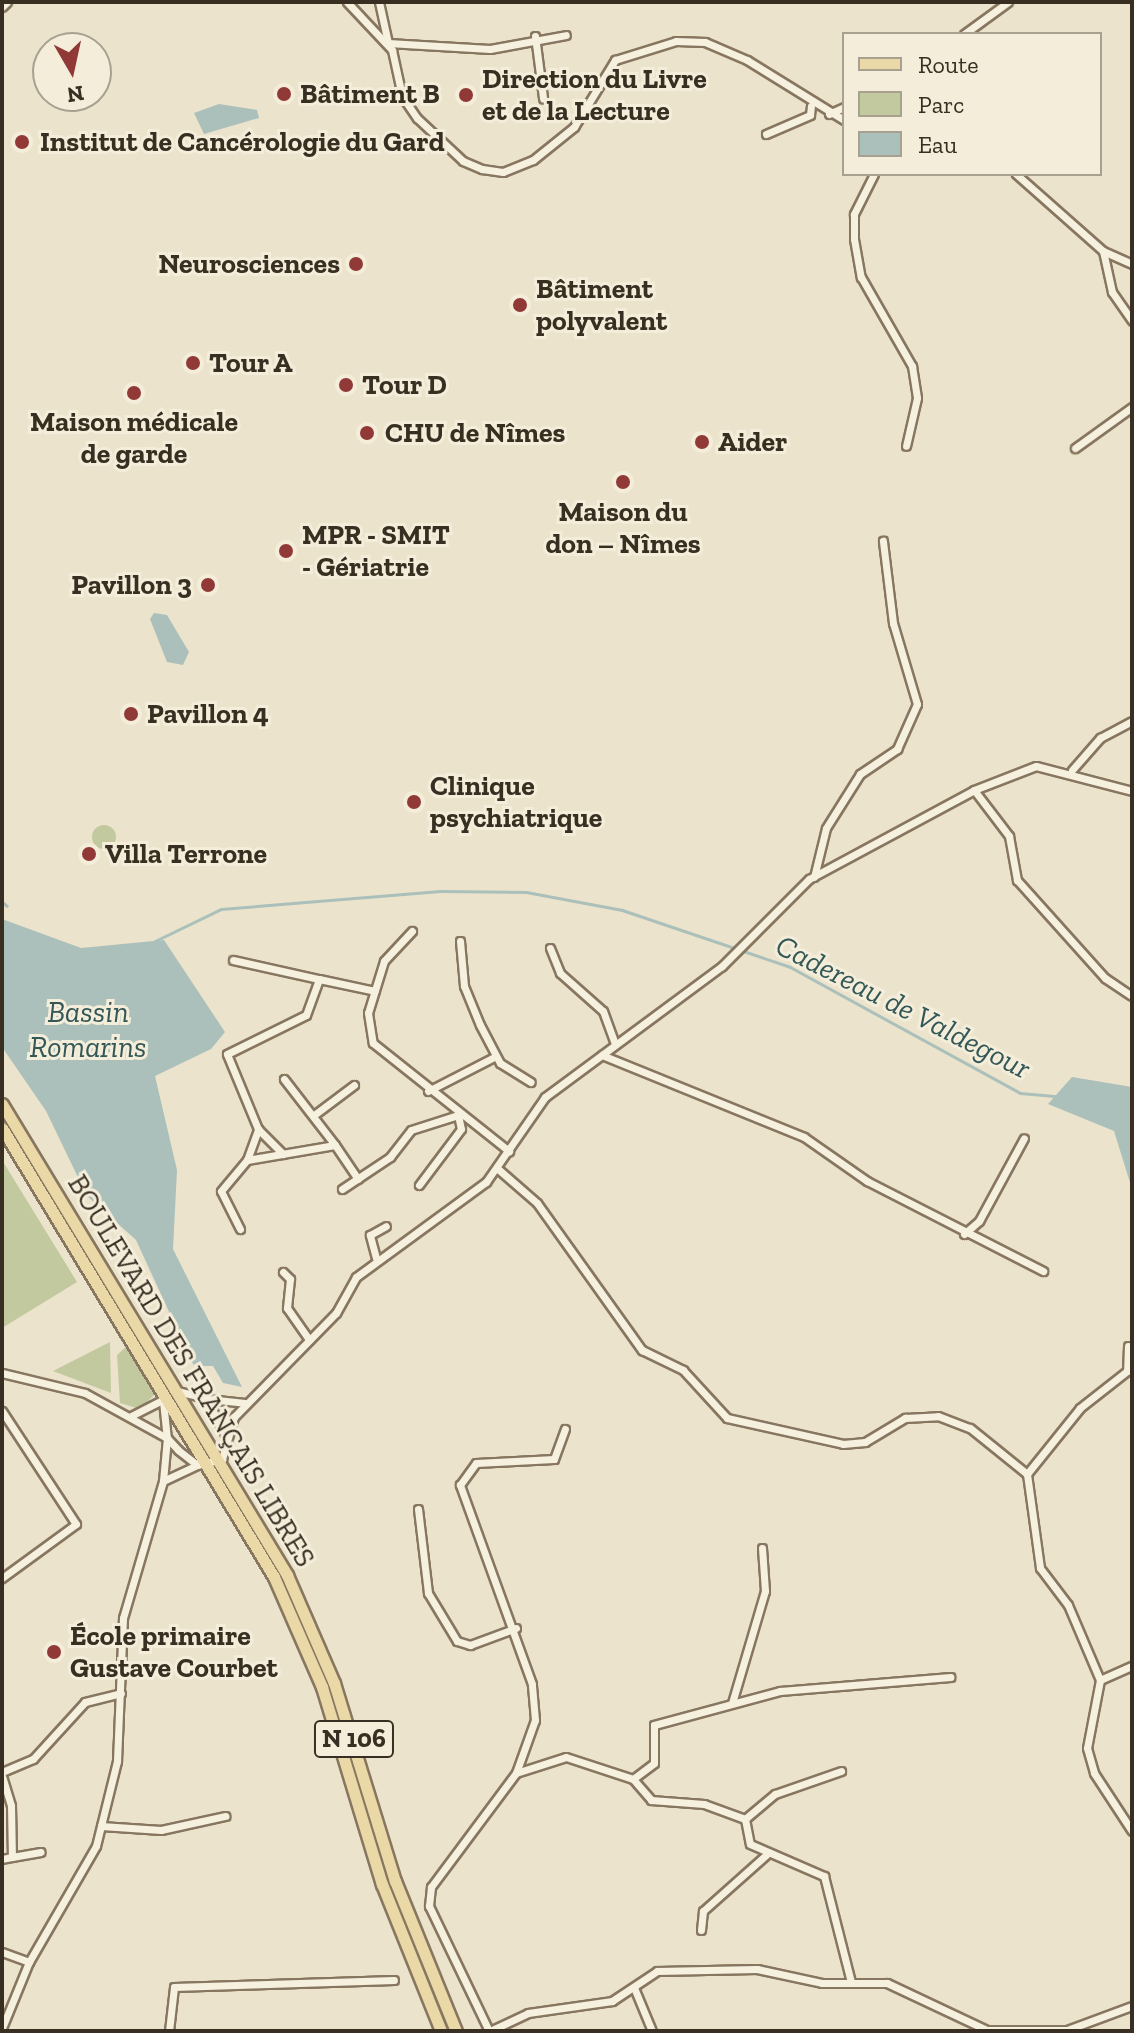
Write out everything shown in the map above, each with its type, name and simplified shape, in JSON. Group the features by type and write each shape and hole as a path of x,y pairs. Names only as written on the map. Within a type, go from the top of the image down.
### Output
{"main road":[{"name":"BOULEVARD DES FRANÇAIS LIBRES","path":"2,1104 222,1459 322,1651 395,1881 456,2031"},
{"name":"BOULEVARD DES FRANÇAIS LIBRES","path":"2,1128 164,1398 211,1466 310,1657 382,1884 441,2031"}],"street":[{"path":"347,2 388,43 490,49 535,36 566,35"},
{"path":"379,2 402,96 417,118 463,161 482,169 518,168 562,139 615,60 652,45 705,42 747,60 811,106 842,119"},
{"path":"967,32 1008,2"},
{"path":"535,36 543,98"},
{"path":"766,134 810,115 811,106"},
{"path":"829,114 842,108"},
{"path":"873,176 854,214 854,239 861,277 912,366 917,398 906,446"},
{"path":"1018,176 1103,251 1132,264"},
{"path":"1103,251 1112,292 1132,321"},
{"path":"1075,448 1132,407"},
{"path":"163,1481 197,1465 211,1466 222,1459 227,1438 245,1403 309,1340 376,1258 498,1169 545,1097 735,955 814,873 826,828 860,774 897,749 917,704 893,623 883,541"},
{"path":"1072,770 1100,738 1132,721"},
{"path":"814,873 830,871 974,790 1036,766 1072,770 1132,791"},
{"path":"974,790 1009,836 1017,880 1105,978 1132,996"},
{"path":"412,931 393,945 375,991 367,1029 373,1043 458,1115 488,1129 509,1151"},
{"path":"460,941 466,992 496,1056 531,1082"},
{"path":"550,948 560,973 603,1011 615,1044"},
{"path":"233,960 375,991"},
{"path":"283,1154 258,1129 227,1054 306,1015 319,979"},
{"path":"602,1055 804,1137 964,1234 1043,1271"},
{"path":"428,1091 496,1056"},
{"path":"284,1079 314,1115 358,1179"},
{"path":"314,1115 354,1085"},
{"path":"342,1189 358,1179 411,1130 458,1115"},
{"path":"419,1185 461,1129 458,1115"},
{"path":"240,1229 221,1191 247,1160 258,1129"},
{"path":"964,1234 979,1221 1024,1138"},
{"path":"247,1160 335,1145"},
{"path":"498,1169 537,1203 642,1350 683,1370 727,1418 843,1444 865,1442 905,1418 938,1416 970,1428 1027,1474 1040,1568 1068,1605 1100,1680 1087,1748 1094,1773 1132,1831"},
{"path":"376,1258 370,1235 386,1226"},
{"path":"283,1272 290,1279 287,1308 309,1340"},
{"path":"1027,1474 1080,1408 1127,1371 1128,1346"},
{"path":"2,1373 85,1393 167,1438 197,1465"},
{"path":"131,1416 178,1387 206,1398 245,1403"},
{"path":"2,2028 29,1962 101,1826 117,1761 123,1618 163,1481 167,1438 164,1398"},
{"path":"206,1398 227,1438"},
{"path":"2,1411 76,1524 2,1578"},
{"path":"565,1429 554,1459 506,1458 462,1473 462,1495 516,1628 535,1720 516,1773 439,1876 429,1906 490,2031 528,2013 635,1990 657,1971 757,1969 903,1987 987,2030 1067,2030 1132,2006"},
{"path":"418,1509 428,1593 457,1641 470,1645 516,1628"},
{"path":"732,1703 765,1591 762,1548"},
{"path":"1100,1680 1132,1666"},
{"path":"633,1779 654,1763 654,1725 780,1691 950,1677"},
{"path":"12,1857 11,1806 2,1774 33,1759 85,1702 121,1693"},
{"path":"516,1773 566,1757 633,1779 651,1800 704,1804 745,1819"},
{"path":"745,1819 775,1794 841,1771"},
{"path":"101,1826 161,1830 225,1816"},
{"path":"745,1819 750,1844 766,1855 824,1876 851,1982"},
{"path":"2,1859 41,1852"},
{"path":"701,1930 703,1911 766,1855"},
{"path":"2,1952 29,1962"},
{"path":"169,2031 174,1987 394,1980"},
{"path":"635,1990 652,2031"}],"green space":[{"path":"104,825 112,829 116,837 112,845 104,849 96,845 92,837 96,829"},
{"path":"2,1160 77,1282 2,1328"},
{"path":"110,1342 111,1393 53,1371"},
{"path":"126,1347 155,1394 140,1409 120,1403 117,1355"}],"water":[{"path":"219,104 257,110 259,118 204,134 194,113"},
{"path":"154,613 167,615 189,652 183,665 167,662 150,619"},
{"name":"Bassin Romarins","path":"2,919 81,948 164,940 225,1032 211,1049 155,1076 177,1170 173,1249 242,1387 223,1383 213,1366 194,1366 136,1240 87,1196 46,1111 2,1047"},
{"path":"1072,1077 1132,1087 1132,1189 1114,1131 1048,1104"}],"waterway":[{"name":"Cadereau de Valdegour","path":"155,941 221,909 440,891 526,892 622,910 790,967 1020,1093 1057,1096"},
{"name":"Cadereau de Valdegour","path":"2,902 7,906"}],"place":[{"name":"Bâtiment B","path":"284,94"},
{"name":"Direction du Livre et de la Lecture","path":"466,95"},
{"name":"Institut de Cancérologie du Gard","path":"22,142"},
{"name":"Neurosciences","path":"356,264"},
{"name":"Bâtiment polyvalent","path":"520,305"},
{"name":"Tour A","path":"193,363"},
{"name":"Tour D","path":"346,385"},
{"name":"Maison médicale de garde","path":"134,393"},
{"name":"CHU de Nîmes","path":"367,433"},
{"name":"Aider","path":"702,442"},
{"name":"Maison du don – Nîmes","path":"623,482"},
{"name":"MPR - SMIT - Gériatrie","path":"286,551"},
{"name":"Pavillon 3","path":"208,585"},
{"name":"Pavillon 4","path":"131,714"},
{"name":"Clinique psychiatrique","path":"414,802"},
{"name":"Villa Terrone","path":"89,854"},
{"name":"École primaire Gustave Courbet","path":"54,1652"}]}
